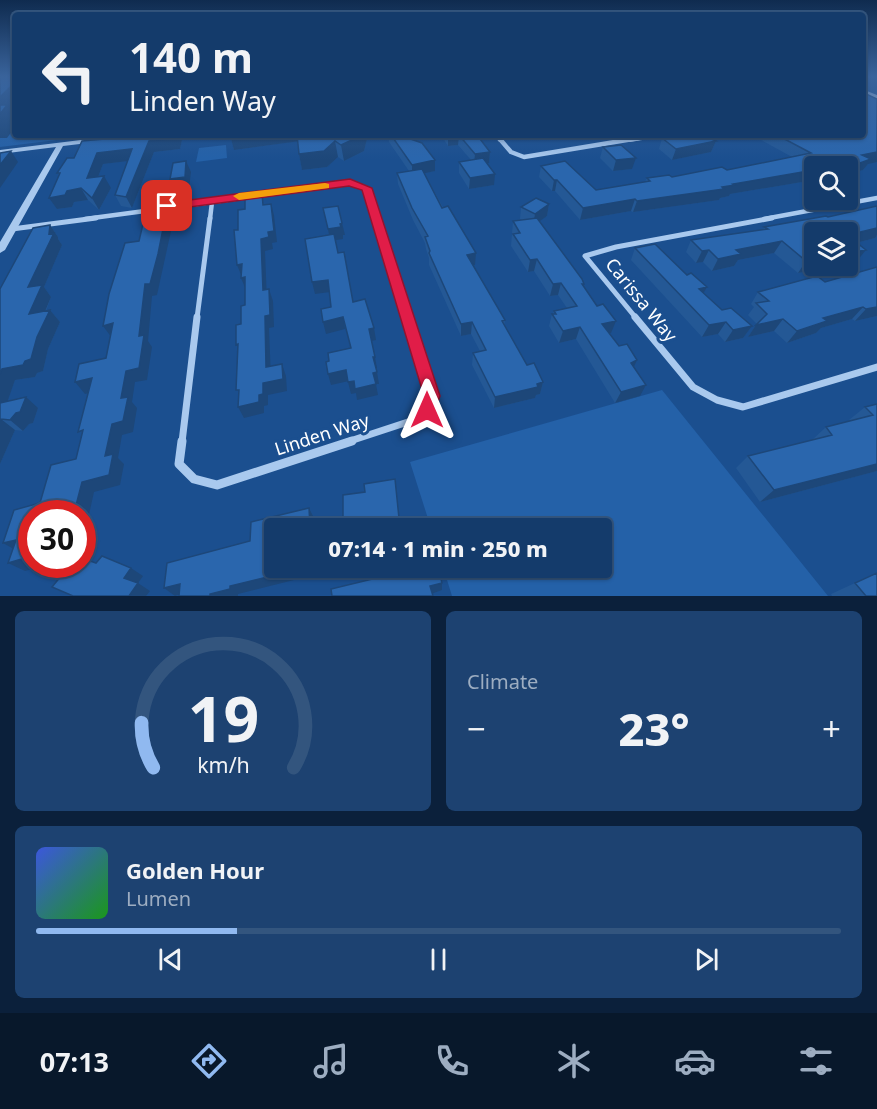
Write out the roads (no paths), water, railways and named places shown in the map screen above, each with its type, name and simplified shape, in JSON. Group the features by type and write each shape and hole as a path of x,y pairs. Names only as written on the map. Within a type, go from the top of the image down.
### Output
{"street":[{"path":"0,152 112,138"},
{"path":"499,138 511,152 524,157 641,138"},
{"path":"0,250 61,144"},
{"name":"Linden Way","path":"12,229 212,200 350,183 366,188 432,396 427,410 414,420 217,485 194,479 179,464 212,200"},
{"name":"Carissa Way","path":"877,198 616,247 585,256 693,387 717,400 742,406 877,367"}]}
